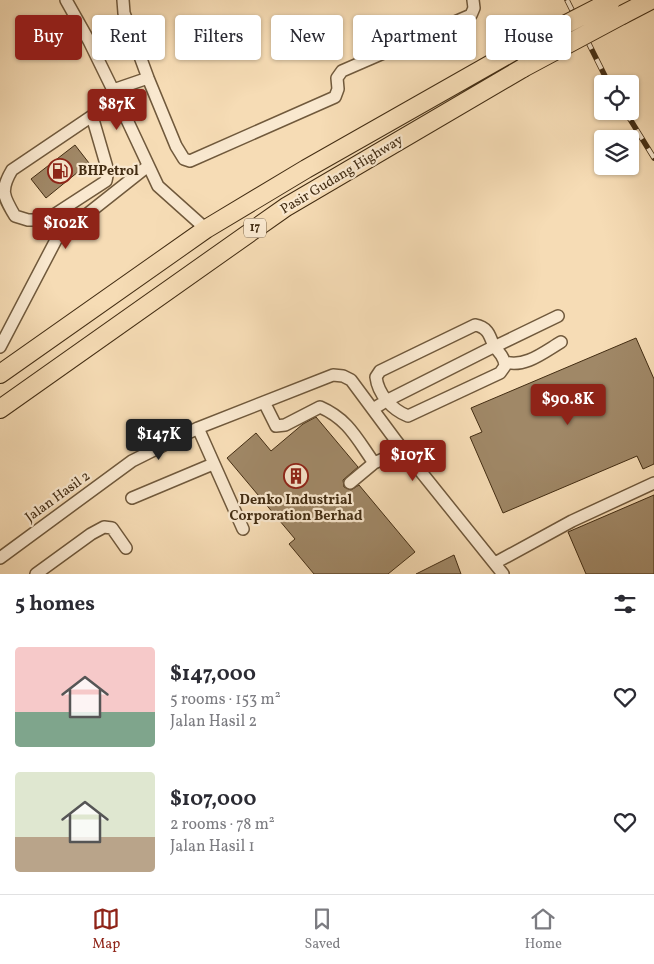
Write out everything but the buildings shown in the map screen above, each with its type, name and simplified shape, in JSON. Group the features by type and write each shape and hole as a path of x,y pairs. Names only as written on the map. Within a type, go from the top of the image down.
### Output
{"highway":[{"name":"Pasir Gudang Highway","path":"0,374 206,229 314,164 514,51 611,0"},
{"name":"Pasir Gudang Highway","path":"0,409 286,207 523,68 651,0"}],"street":[{"path":"66,0 89,41 158,186 206,229"},
{"path":"123,0 124,12 148,78 176,146 184,159 190,161 335,97 338,89 337,78 342,71 471,15 474,8 473,0"},
{"path":"113,90 148,78"},
{"path":"92,116 108,171 106,181 46,220 28,220 15,216 0,192 1,183 4,178 12,170 92,116 109,107 113,90"},
{"path":"0,348 57,238 148,166"},
{"path":"503,574 373,409 558,316"},
{"path":"505,362 504,368 500,373 410,416 405,415 386,401 376,377 380,371 475,325 487,329 494,347 505,362 513,364 522,364 561,342"},
{"name":"Jalan Hasil 2","path":"0,558 132,461 198,428 334,375 343,376 351,380 373,409"},
{"path":"264,402 276,426 285,425 320,407 334,413 348,426 374,463"},
{"path":"198,428 243,529"},
{"path":"350,484 374,463 404,450"},
{"path":"132,498 213,464"},
{"path":"495,563 572,521 654,483"},
{"path":"36,574 91,534 104,527 112,528 126,548"}],"railway":[{"path":"567,0 604,75"},
{"path":"631,120 654,158"}],"place":[{"name":"BHPetrol","path":"60,171"},
{"name":"Denko Industrial Corporation Berhad","path":"296,476"}]}
